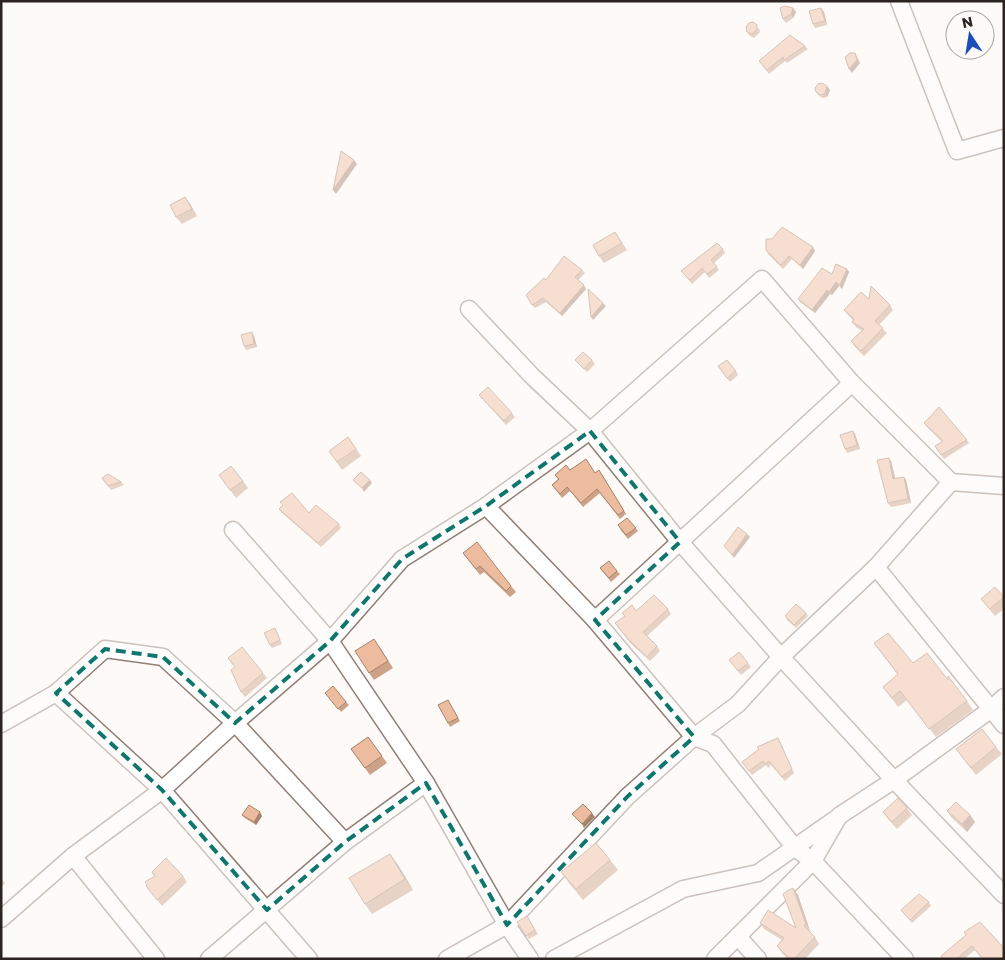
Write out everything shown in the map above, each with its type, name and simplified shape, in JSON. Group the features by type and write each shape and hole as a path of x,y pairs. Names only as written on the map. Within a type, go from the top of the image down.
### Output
{"street":[{"path":"899,1 957,151 1004,138"},
{"path":"1,919 73,856 162,790 235,723 330,642 402,559 486,506 590,431 762,278 852,383 951,482 1004,486"},
{"path":"469,309 532,376 590,431 680,542 781,657 894,780 1004,895"},
{"path":"595,620 852,383"},
{"path":"447,959 507,924 626,797 694,737 738,704 781,657 876,567 951,482"},
{"path":"486,506 595,620 694,737 712,744 795,848 813,861 905,959"},
{"path":"232,530 330,642 426,783 507,924 530,959"},
{"path":"876,567 1004,725"},
{"path":"1,724 56,693 106,649 163,657 235,723 345,842"},
{"path":"56,693 162,790 309,959"},
{"path":"554,959 683,889 758,873 894,780 990,710 1004,697"},
{"path":"209,959 345,842 426,783"},
{"path":"715,959 813,861 839,816"},
{"path":"73,856 156,959"},
{"path":"738,937 758,959"}],"highlighted area":[{"path":"590,431 680,542 595,620 694,737 627,797 507,925 426,783 345,842 267,910 162,790 56,693 105,649 163,657 235,723 330,641 402,559 486,506"}],"building":[{"path":"785,6 793,8 791,14 783,19 780,8"},
{"path":"821,8 825,21 813,24 809,11"},
{"path":"753,22 757,25 757,29 752,34 747,32 746,27 749,23"},
{"path":"790,35 805,46 784,60 783,57 767,70 759,61"},
{"path":"850,53 855,53 857,60 849,69 845,57"},
{"path":"822,83 827,86 825,94 820,95 816,92 815,88 818,84"},
{"path":"341,151 354,160 333,190"},
{"path":"185,197 192,209 176,217 170,205"},
{"path":"782,227 813,247 800,265 789,256 781,265 766,250 766,239 772,239"},
{"path":"615,232 622,243 599,256 593,245"},
{"path":"717,243 723,249 711,260 717,267 707,274 702,268 690,280 681,271"},
{"path":"564,256 582,270 575,277 584,285 560,313 543,298 532,305 526,295 544,278 546,280"},
{"path":"836,264 847,269 840,285 836,282 829,292 827,290 812,310 798,299 822,268 832,274"},
{"path":"871,286 890,305 875,321 883,328 861,351 851,341 864,329 852,322 854,319 844,310 861,292 869,299"},
{"path":"588,289 603,303 591,317"},
{"path":"252,332 254,344 244,346 241,335"},
{"path":"583,352 592,360 584,369 575,360"},
{"path":"727,360 736,371 727,378 718,366"},
{"path":"488,387 512,413 504,421 479,395"},
{"path":"939,407 967,440 941,455 935,446 943,441 924,423"},
{"path":"853,431 857,445 845,449 840,435"},
{"path":"348,437 356,449 337,462 329,451"},
{"path":"889,458 893,479 904,477 908,499 888,503 877,460"},
{"path":"586,459 595,473 599,470 624,511 618,515 597,489 581,503 567,487 560,494 552,485 559,479 555,475 566,465 570,470"},
{"path":"231,466 243,481 230,490 219,475"},
{"path":"361,472 370,480 362,488 353,480"},
{"path":"108,474 121,482 108,486 102,478"},
{"path":"292,493 309,513 316,505 339,524 318,543 279,509 283,505 280,502"},
{"path":"627,518 636,528 626,535 618,525"},
{"path":"738,527 747,534 732,555 724,546"},
{"path":"477,542 511,586 506,591 480,566 476,569 463,553"},
{"path":"609,561 617,571 609,578 600,568"},
{"path":"995,587 1004,597 990,609 981,599"},
{"path":"654,595 668,609 643,632 657,646 647,657 627,638 615,623 625,616 622,613 632,605 636,611"},
{"path":"796,604 806,613 794,625 785,616"},
{"path":"275,628 280,640 270,645 264,633"},
{"path":"888,633 913,663 927,653 967,701 929,729 900,691 892,698 883,687 898,674 874,643"},
{"path":"374,639 388,661 369,673 355,651"},
{"path":"242,647 263,673 241,692 231,670 235,667 228,658"},
{"path":"739,652 748,663 738,671 729,660"},
{"path":"333,686 346,702 338,709 325,693"},
{"path":"448,700 458,718 448,723 438,705"},
{"path":"982,729 996,747 971,768 956,749"},
{"path":"368,737 382,756 365,768 351,749"},
{"path":"778,738 792,769 782,777 769,761 765,764 763,761 749,771 742,762 759,749 757,747"},
{"path":"898,798 907,808 892,822 883,812"},
{"path":"956,802 970,815 962,824 947,811"},
{"path":"583,804 592,813 582,824 572,814"},
{"path":"249,805 260,812 254,822 242,815"},
{"path":"596,843 610,860 576,889 561,872"},
{"path":"390,854 405,879 365,904 349,878"},
{"path":"166,858 183,876 157,900 145,882 155,876 152,872"},
{"path":"793,888 806,924 804,926 815,937 794,959 790,959 777,946 784,938 760,923 768,910 796,928 783,894"},
{"path":"919,894 929,902 910,920 901,910"},
{"path":"527,916 535,930 526,936 517,922"},
{"path":"980,922 1004,948 1004,959 983,959 972,946 956,959 943,959 941,956 966,935 964,932"}]}
